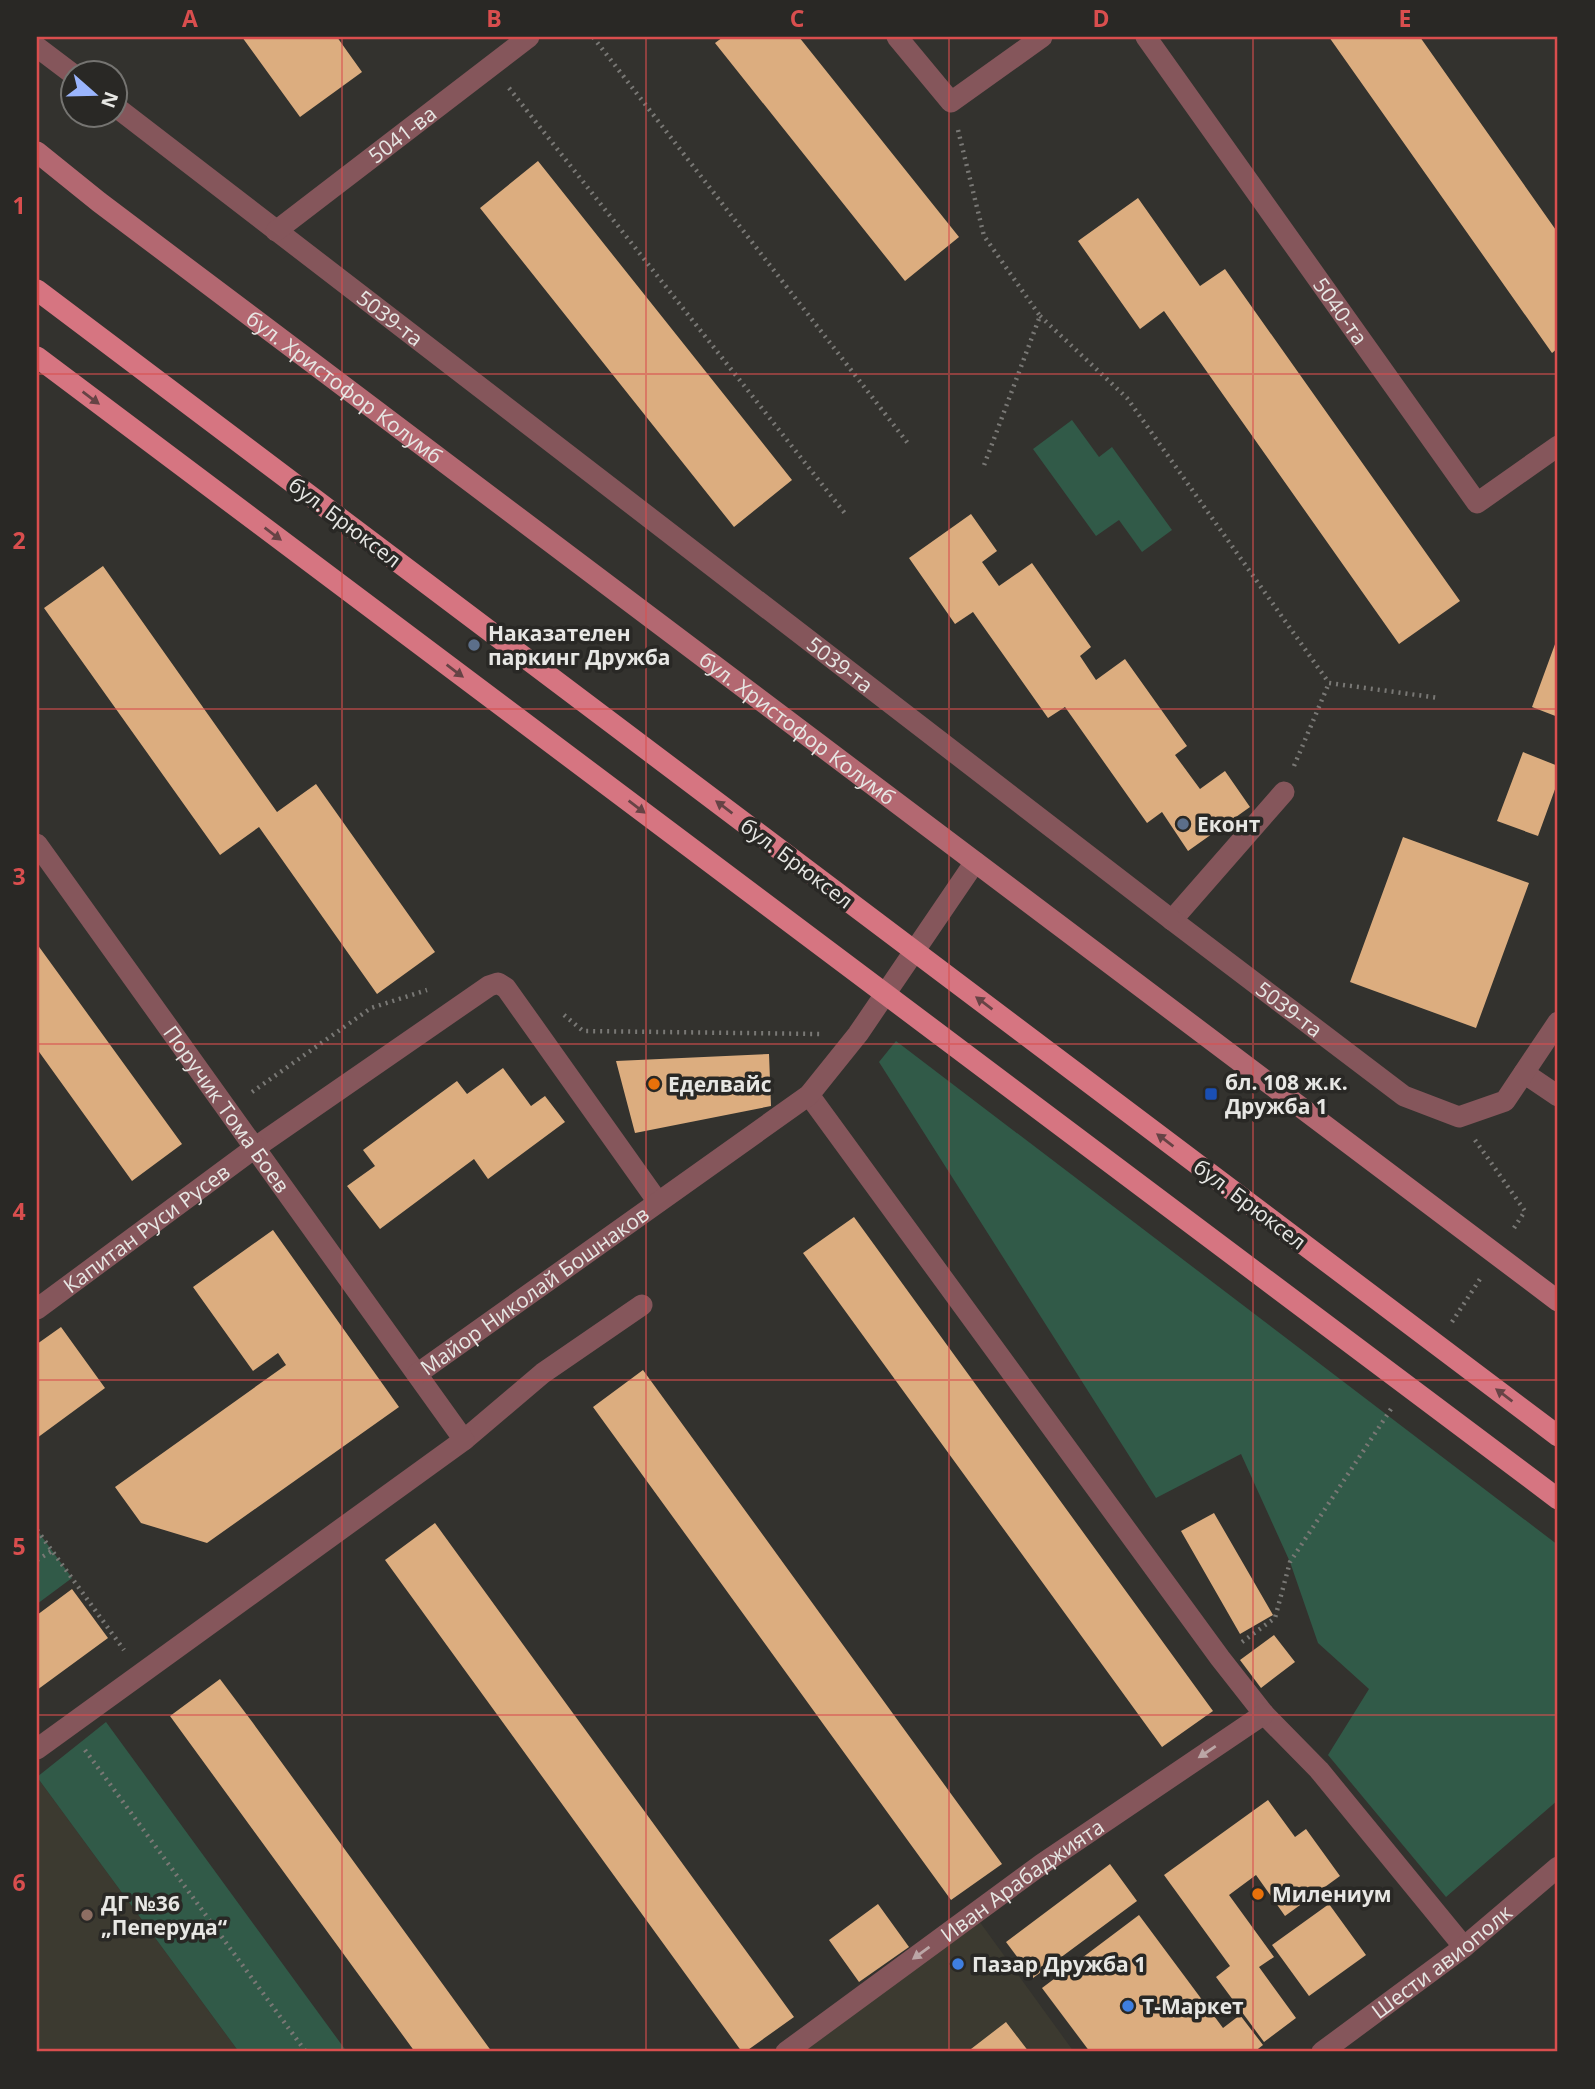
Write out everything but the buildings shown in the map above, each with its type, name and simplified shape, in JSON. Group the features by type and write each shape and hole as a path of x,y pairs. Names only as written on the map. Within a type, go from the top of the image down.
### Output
{"main road":[{"name":"бул. Христофор Колумб","path":"37,152 99,202 1558,1301"},
{"name":"бул. Брюксел","path":"37,290 1558,1436"},
{"path":"37,357 1558,1499"}],"street":[{"name":"5041-ва","path":"276,231 529,37"},
{"path":"897,37 951,102 1042,37"},
{"name":"5040-та","path":"1146,37 1476,503 1558,446"},
{"path":"37,47 60,64"},
{"name":"5039-та","path":"130,118 1404,1096 1459,1117 1505,1101 1558,1022"},
{"path":"1172,920 1283,792"},
{"name":"Поручик Тома Боев","path":"37,844 417,1374"},
{"name":"Майор Николай Бошнаков","path":"464,1440 417,1374 810,1095 858,1034 975,862"},
{"name":"Капитан Руси Русев","path":"37,1309 256,1147 489,986 498,984 506,988 658,1202"},
{"path":"1524,1073 1558,1096"},
{"path":"810,1095 1220,1658 1264,1714 1319,1770 1464,1947"},
{"path":"37,1749 464,1440 543,1373 642,1305"},
{"name":"Иван Арабаджията","path":"786,2052 1042,1864 1264,1714"},
{"name":"Шести авиополк","path":"1322,2052 1464,1947 1558,1867"}],"path":[{"path":"593,37 910,446"},
{"path":"492,66 847,516"},
{"path":"951,102 984,236 1040,316 1127,398 1329,683 1439,698"},
{"path":"983,468 1040,316"},
{"path":"1283,792 1329,683"},
{"path":"37,1530 141,1673"},
{"path":"37,1560 52,1551"},
{"path":"68,1727 306,2052"}],"shaded area":[{"name":"ДГ №36 „Пеперуда“","path":"37,1777 239,2052 37,2052"},
{"name":"Пазар Дружба 1","path":"974,1914 1074,2052 786,2052"}],"green space":[{"path":"1072,420 1099,457 1112,447 1172,530 1142,552 1119,520 1096,536 1033,449"},
{"path":"896,1041 1558,1545 1558,1800 1446,1897 1328,1755 1369,1689 1318,1643 1290,1562 1241,1454 1156,1498 879,1062"},
{"path":"37,1530 72,1578 37,1604"},
{"path":"106,1722 347,2052 239,2052 37,1777"}],"place":[{"name":"Наказателен паркинг Дружба","path":"474,645"},
{"name":"Еконт","path":"1183,824"},
{"name":"Еделвайс","path":"654,1084"},
{"name":"бл. 108 ж.к. Дружба 1","path":"1211,1094"},
{"name":"Милениум","path":"1258,1894"},
{"name":"ДГ №36 „Пеперуда“","path":"87,1915"},
{"name":"Пазар Дружба 1","path":"958,1964"},
{"name":"Т-Маркет","path":"1128,2006"}]}
